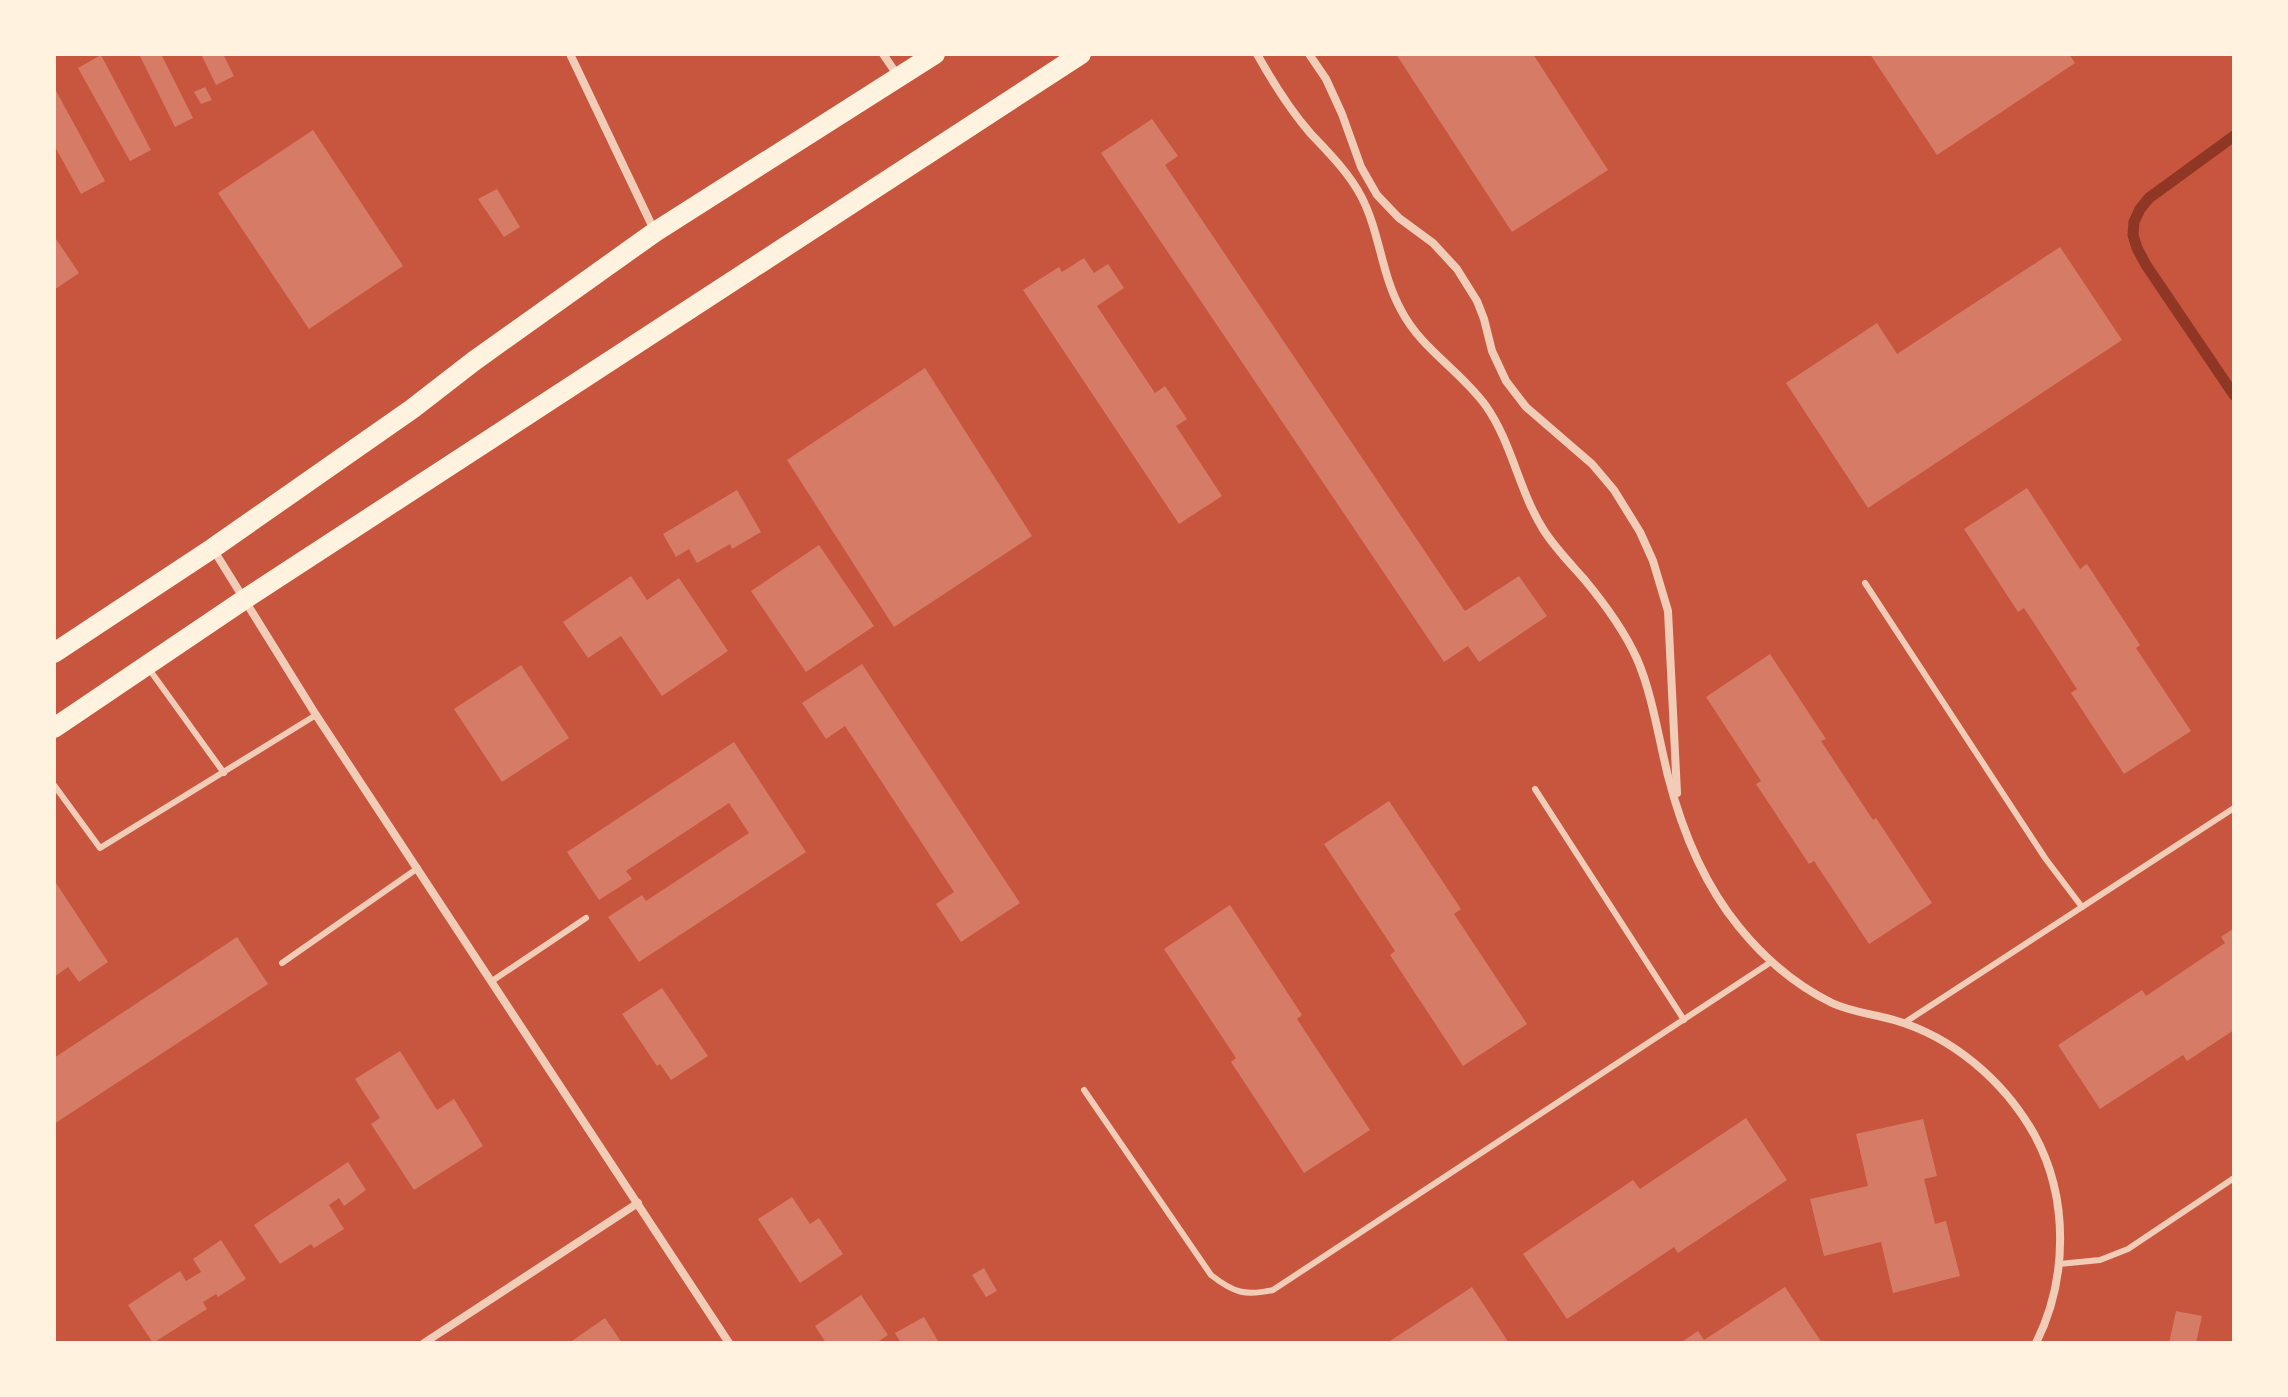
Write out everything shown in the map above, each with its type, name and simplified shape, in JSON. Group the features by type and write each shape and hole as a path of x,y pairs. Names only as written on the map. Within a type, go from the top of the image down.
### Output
{"main road":[{"path":"54,653 213,548 412,409 655,232 935,54"},
{"path":"54,728 245,599 1081,54"}],"street":[{"path":"570,54 655,232"},
{"path":"883,54 899,77"},
{"path":"1257,54 1283,96 1361,196 1386,278 1402,313 1424,343 1459,374 1487,407 1508,446 1543,531 1616,620 1638,661 1678,813 1700,869 1738,926 1771,962 1801,987 1837,1006 1904,1023 1960,1051 2015,1104 2034,1134 2044,1155 2057,1202 2060,1250 2056,1286 2036,1343"},
{"path":"1309,54 1326,79 1361,167 1377,195 1399,218 1433,243 1457,269 1477,301 1492,351 1506,381 1526,407 1592,464 1614,490 1640,532 1653,561 1668,611 1678,813"},
{"path":"213,548 316,715 729,1343"},
{"path":"424,1343 638,1203"}],"lane":[{"path":"1865,583 2045,858 2082,907"},
{"path":"147,666 224,773"},
{"path":"54,785 100,848 316,715"},
{"path":"1535,789 1684,1020"},
{"path":"1904,1023 2234,808"},
{"path":"282,963 418,868"},
{"path":"492,981 586,918"},
{"path":"1084,1090 1211,1275 1229,1289 1251,1294 1273,1290 1771,962"},
{"path":"2059,1264 2100,1260 2128,1249 2234,1178"}],"building":[{"path":"139,54 161,54 193,118 175,127"},
{"path":"201,54 223,54 234,76 216,85"},
{"path":"1396,54 1533,54 1608,170 1512,232"},
{"path":"1870,54 2069,54 2075,63 1937,155"},
{"path":"101,55 151,150 130,161 78,68"},
{"path":"54,87 105,181 81,194 54,145"},
{"path":"205,87 212,100 201,104 194,92"},
{"path":"1152,119 1178,156 1165,165 1465,611 1519,576 1547,616 1479,662 1468,646 1444,662 1101,153"},
{"path":"313,130 403,266 309,329 218,193"},
{"path":"497,189 520,227 504,237 478,199"},
{"path":"54,236 79,273 54,290"},
{"path":"2060,247 2122,340 1868,508 1786,383 1877,323 1897,354"},
{"path":"1084,258 1094,273 1108,264 1124,288 1097,306 1155,393 1165,386 1187,419 1176,426 1222,496 1179,524 1023,290 1059,267 1062,272"},
{"path":"925,368 1032,536 894,627 787,460"},
{"path":"2027,488 2080,569 2087,564 2140,645 2136,648 2191,731 2124,774 2071,693 2077,689 2024,608 2018,612 1964,529"},
{"path":"737,490 761,532 732,549 730,544 697,563 689,549 676,557 663,534"},
{"path":"819,545 874,626 806,672 751,591"},
{"path":"631,576 647,600 679,578 728,651 662,696 621,636 588,658 563,622"},
{"path":"1770,654 1826,739 1821,741 1932,903 1869,944 1814,861 1809,864 1756,784 1761,781 1706,697"},
{"path":"862,664 1020,903 961,942 936,904 954,892 845,726 826,739 802,703"},
{"path":"521,665 569,738 502,782 454,709"},
{"path":"734,742 806,852 639,962 608,917 642,895 646,901 749,833 729,803 626,871 632,879 599,900 567,852"},
{"path":"1389,801 1461,909 1454,914 1527,1024 1463,1066 1390,955 1395,951 1324,844"},
{"path":"54,880 108,962 79,982 68,967 54,977"},
{"path":"1230,905 1302,1015 1297,1019 1370,1130 1304,1173 1231,1062 1236,1058 1164,949"},
{"path":"2234,928 2234,1030 2187,1061 2183,1055 2100,1109 2058,1045 2142,990 2146,996 2225,943 2221,937"},
{"path":"237,937 268,984 54,1124 54,1058"},
{"path":"662,988 708,1056 671,1080 660,1064 657,1066 622,1014"},
{"path":"400,1051 437,1110 454,1099 483,1146 414,1190 371,1124 380,1118 355,1079"},
{"path":"1746,1118 1787,1180 1678,1253 1674,1247 1567,1319 1523,1254 1633,1180 1640,1189"},
{"path":"1923,1119 1937,1176 1924,1179 1935,1224 1946,1221 1960,1276 1893,1293 1881,1242 1824,1256 1810,1199 1868,1186 1856,1134"},
{"path":"348,1162 366,1190 344,1206 339,1198 329,1205 344,1229 314,1248 311,1244 280,1264 254,1225"},
{"path":"792,1197 810,1224 819,1218 843,1254 800,1283 758,1219"},
{"path":"221,1240 246,1279 218,1297 216,1294 203,1302 207,1309 153,1343 128,1305 180,1271 186,1281 201,1272 193,1259"},
{"path":"984,1268 997,1291 986,1297 972,1275"},
{"path":"1472,1287 1509,1343 1387,1343"},
{"path":"1785,1287 1822,1343 1680,1343 1698,1331 1704,1340"},
{"path":"861,1295 888,1335 876,1343 826,1343 815,1326"},
{"path":"2176,1311 2202,1316 2196,1343 2169,1343"},
{"path":"924,1317 938,1341 901,1343 895,1333"},
{"path":"605,1318 622,1343 569,1343"}],"waterway":[{"path":"2234,136 2149,198 2134,222 2133,235 2146,265 2234,395"}]}
